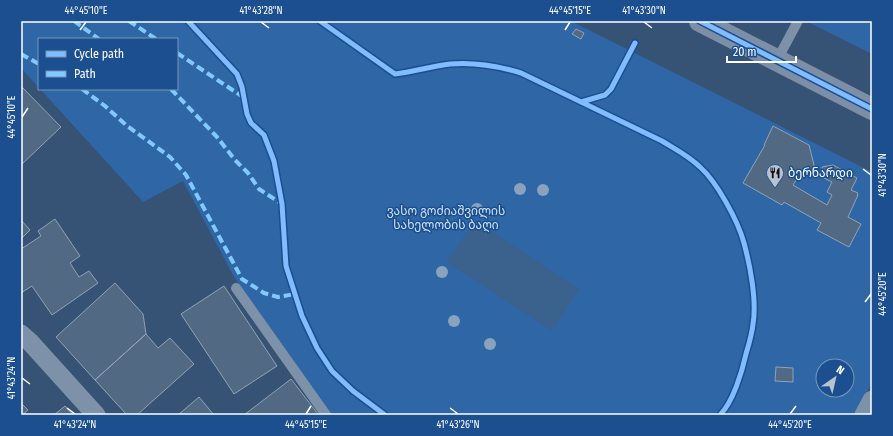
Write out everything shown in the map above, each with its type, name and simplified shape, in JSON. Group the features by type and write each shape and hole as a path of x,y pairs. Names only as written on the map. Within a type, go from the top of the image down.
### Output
{"main road":[{"path":"700,21 872,109"}],"street":[{"path":"21,334 96,415"},
{"path":"864,415 872,400"}],"lane":[{"path":"778,60 798,21"},
{"path":"236,288 326,415"}],"green space":[{"name":"ვასო გოძიაშვილის სახელობის ბაღი","path":"21,21 571,21 872,172 872,382 856,415 331,415 234,277 183,181 143,202 41,90 178,90 178,38 38,38 38,87 21,68"},
{"path":"872,21 872,54 808,22"}],"shaded area":[{"path":"475,220 579,289 552,331 447,262"}],"building":[{"path":"576,29 584,33 581,39 572,34"},
{"path":"21,86 61,127 21,165"},
{"name":"ბერნარდი","path":"773,126 809,145 815,169 806,172 800,181 797,179 793,185 827,205 832,195 827,192 832,182 824,178 822,167 833,165 857,178 851,190 858,193 858,195 848,217 861,224 849,247 817,230 821,223 784,202 782,205 743,183 765,145"},
{"path":"55,219 80,256 70,263 79,277 89,271 98,283 52,315 32,286 21,293 21,249 41,236 38,231"},
{"path":"21,220 30,230 21,239"},
{"path":"115,283 143,314 146,334 95,380 56,337"},
{"path":"224,286 277,366 234,394 181,314"},
{"path":"146,334 158,348 170,338 194,364 137,415 127,415 95,380"},
{"path":"776,367 793,368 793,382 775,381"},
{"path":"291,379 318,414 244,415"},
{"path":"199,397 214,415 178,415"},
{"path":"21,403 28,410 22,415 21,415"},
{"path":"65,406 73,415 54,415"}],"marked path":[{"path":"74,21 98,38"},
{"path":"129,21 154,38"},
{"path":"21,54 38,63"},
{"path":"178,54 243,97"},
{"path":"83,90 105,106 126,125 170,157 186,175 242,279 264,293 278,297 295,294"},
{"path":"172,90 217,137 235,160 248,173 259,189 282,204"}],"cycle path":[{"path":"188,21 237,74 242,87 247,114 251,123 264,135 274,161 282,204 286,266 302,316 317,348 332,371 353,391 385,415"},
{"path":"320,21 395,74 450,64 486,65 521,73 662,141 696,163 707,174 726,202 741,234 751,272 754,305 753,328 733,395 720,415"},
{"path":"700,21 872,109"},
{"path":"581,102 605,95 611,89 635,43"}],"place":[{"name":"ბერნარდი","path":"775,188"}]}
